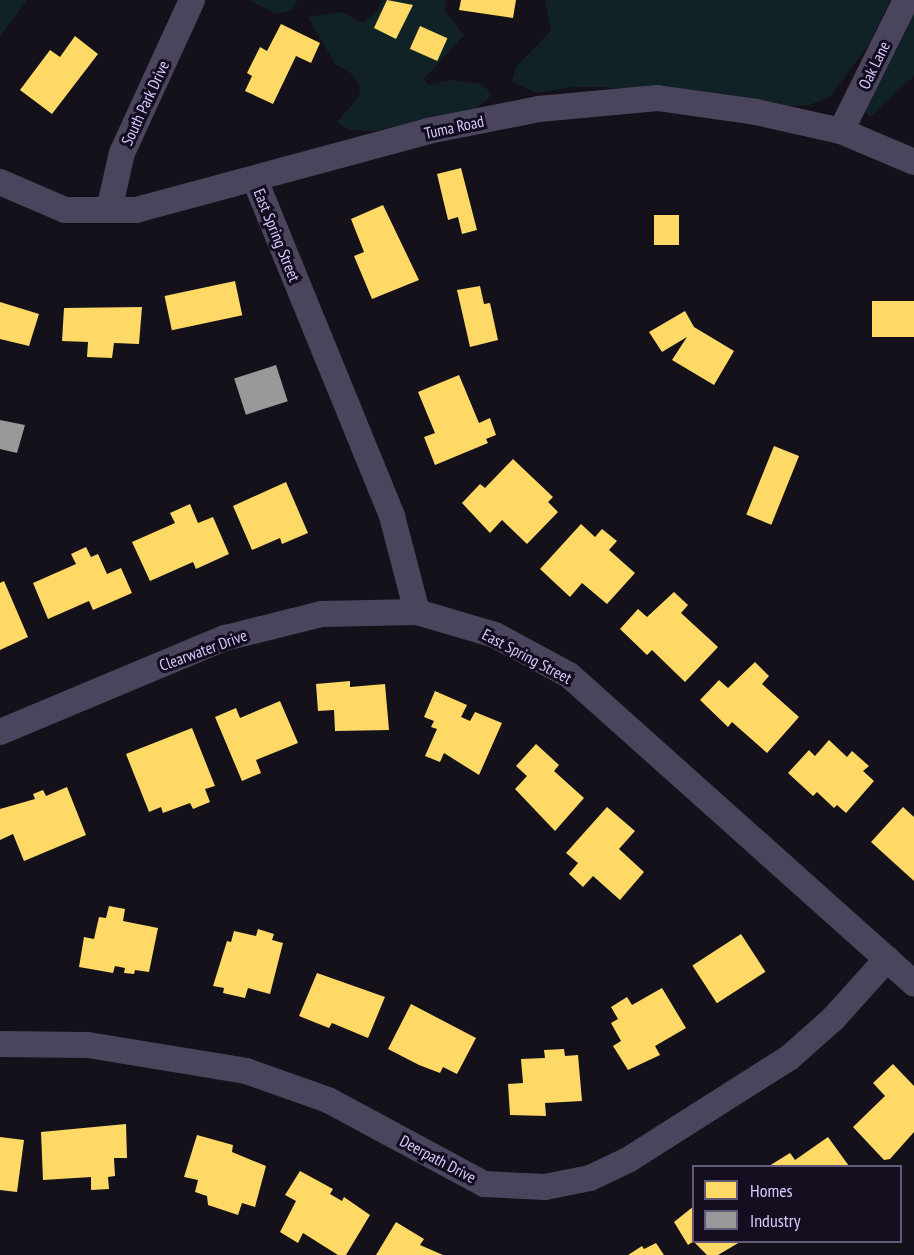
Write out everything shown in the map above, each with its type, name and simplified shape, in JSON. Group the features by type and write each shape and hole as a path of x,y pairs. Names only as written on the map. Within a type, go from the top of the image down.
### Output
{"street":[{"name":"South Park Drive","path":"109,210 122,153 192,0"},
{"name":"Oak Lane","path":"841,130 906,0"},
{"name":"Tuma Road","path":"0,182 65,210 136,210 255,180 428,131 539,109 657,98 756,112 841,130 914,162"},
{"name":"East Spring Street","path":"255,180 392,516 417,612 495,635 569,675 914,984"},
{"name":"Clearwater Drive","path":"0,732 225,639 322,614 417,612"},
{"name":"Deerpath Drive","path":"0,1044 88,1045 246,1071 328,1100 484,1184 545,1187 590,1178 628,1160 789,1058 833,1019 887,959"}],"shaded area":[{"path":"0,0 27,0 0,36"},
{"path":"249,0 297,0 293,10 276,14"},
{"path":"382,0 446,0 445,12 464,35 424,79 428,85 451,80 482,84 492,95 474,110 374,131 349,130 337,122 358,98 361,88 352,74 335,64 308,17 341,12 363,23 377,11"},
{"path":"545,0 890,0 868,45 830,97 809,105 790,106 740,98 603,87 572,87 537,93 512,82 516,67 551,31"},
{"path":"914,2 914,76 870,117 864,110"}],"building: Homes":[{"path":"387,0 413,5 396,39 374,28"},
{"path":"461,0 516,0 513,18 459,10"},
{"path":"281,24 320,43 311,63 296,56 273,104 245,91 252,76 247,73 260,47 267,51"},
{"path":"420,26 447,38 437,61 410,49"},
{"path":"75,36 98,54 52,114 20,90 50,50 60,57"},
{"path":"461,168 477,230 462,234 458,217 448,220 437,174"},
{"path":"383,205 419,280 372,299 354,256 364,252 351,219"},
{"path":"654,215 679,215 679,245 654,245"},
{"path":"235,281 242,315 172,330 165,296"},
{"path":"480,286 484,304 490,303 498,340 470,347 457,290"},
{"path":"872,301 914,301 914,337 872,337"},
{"path":"0,302 39,314 29,346 0,339"},
{"path":"142,307 139,344 114,343 112,358 87,357 88,342 62,341 64,308"},
{"path":"685,311 694,327 734,351 714,385 672,360 687,337 662,352 649,332"},
{"path":"459,375 479,423 490,418 496,435 486,439 488,443 435,465 424,437 435,433 418,392"},
{"path":"774,446 799,456 771,525 746,515"},
{"path":"513,459 553,497 548,502 558,512 527,544 502,520 490,533 462,503 480,484 485,488"},
{"path":"286,482 308,533 282,544 280,538 252,550 233,506"},
{"path":"190,504 198,523 213,517 229,554 196,569 193,562 150,581 132,542 175,523 170,513"},
{"path":"581,524 595,537 602,529 617,541 609,550 635,573 607,604 582,583 570,597 540,569"},
{"path":"86,547 91,557 98,554 107,574 121,568 132,593 93,610 89,601 48,619 33,583 76,564 71,554"},
{"path":"4,581 28,637 0,650 0,583"},
{"path":"674,592 688,605 681,613 718,647 685,682 652,650 647,655 620,629 638,609 647,617"},
{"path":"755,662 769,676 762,684 799,717 767,753 732,722 728,727 700,700 719,680 728,688"},
{"path":"350,681 350,687 385,684 389,730 335,731 334,710 318,711 316,684"},
{"path":"435,691 467,705 461,717 470,721 475,712 502,723 479,775 444,753 440,762 425,756 437,729 431,727 434,721 424,717"},
{"path":"280,701 298,743 256,760 261,773 242,781 215,717 236,708 240,718"},
{"path":"192,728 215,786 205,789 210,802 193,809 190,803 163,813 161,807 149,812 126,754"},
{"path":"829,740 847,757 852,751 869,766 863,771 874,781 846,813 837,805 834,808 817,792 813,796 788,773 809,750 815,756"},
{"path":"536,744 559,765 554,771 584,798 555,831 515,789 527,776 516,766"},
{"path":"67,787 86,835 24,861 13,834 0,840 0,809 35,799 33,794 43,790 46,796"},
{"path":"607,807 635,831 619,849 644,872 620,900 593,876 583,887 569,874 578,863 566,853"},
{"path":"903,807 914,817 914,881 871,842"},
{"path":"109,906 125,909 123,921 158,928 149,972 135,970 134,974 124,973 125,968 115,966 113,973 79,967 84,937 94,939 99,917 106,918"},
{"path":"258,929 274,934 272,940 283,943 270,994 248,988 245,998 223,993 224,988 213,986 227,941 231,942 234,931 256,936"},
{"path":"741,934 766,972 717,1003 692,966"},
{"path":"317,973 385,997 368,1038 332,1023 329,1028 299,1016"},
{"path":"662,988 686,1028 655,1046 660,1055 628,1070 613,1046 621,1041 611,1023 618,1019 611,1007 627,997 632,1005"},
{"path":"411,1004 476,1038 457,1074 443,1067 440,1073 388,1049"},
{"path":"564,1049 565,1056 578,1055 582,1101 545,1103 546,1116 510,1115 508,1084 523,1083 521,1059 545,1058 544,1050"},
{"path":"893,1064 914,1086 914,1132 890,1159 884,1160 853,1127 885,1096 873,1083"},
{"path":"126,1124 127,1158 114,1158 115,1176 108,1177 109,1189 91,1190 91,1177 43,1180 41,1132"},
{"path":"197,1135 233,1145 232,1152 266,1166 255,1207 242,1203 238,1215 208,1205 207,1196 195,1192 198,1180 184,1177"},
{"path":"0,1137 24,1140 17,1192 0,1190"},
{"path":"828,1137 848,1165 771,1165 790,1153 795,1160"},
{"path":"300,1171 333,1189 330,1194 342,1201 344,1197 370,1215 346,1255 338,1255 303,1233 298,1243 280,1232 296,1201 285,1195"},
{"path":"692,1208 692,1242 688,1245 674,1222"},
{"path":"396,1222 424,1239 420,1245 443,1255 376,1255"},
{"path":"656,1243 664,1255 628,1255 642,1246 644,1249"},
{"path":"695,1243 738,1243 718,1255 707,1255"}],"building: Industry":[{"path":"276,365 288,401 246,415 234,379"},
{"path":"0,420 25,425 17,453 0,449"}]}
